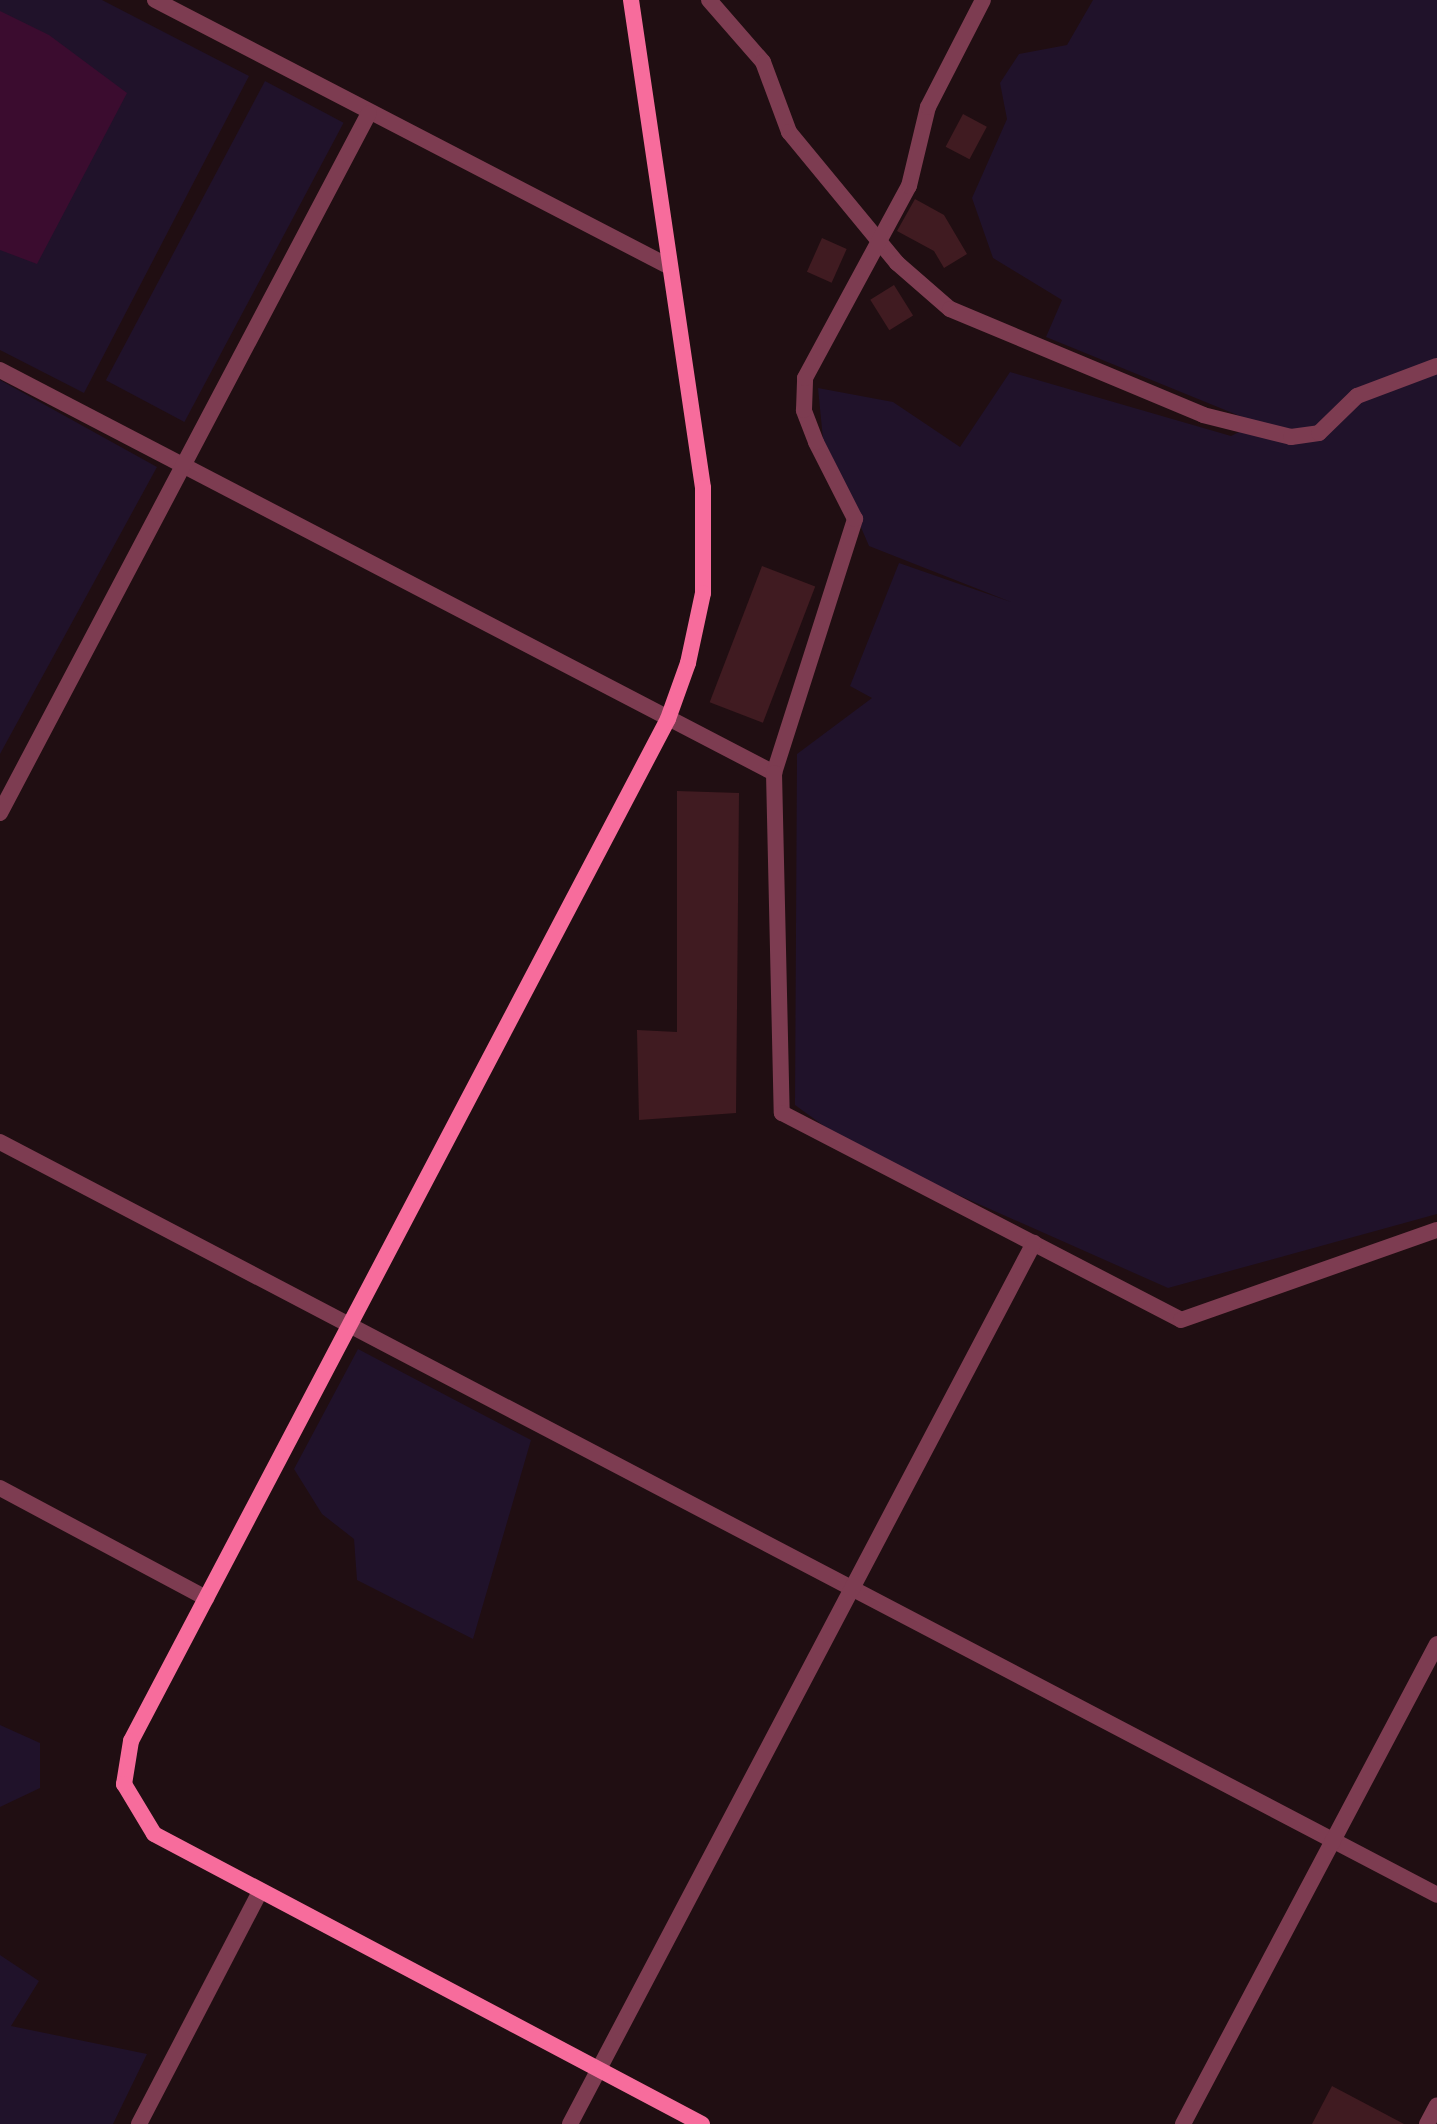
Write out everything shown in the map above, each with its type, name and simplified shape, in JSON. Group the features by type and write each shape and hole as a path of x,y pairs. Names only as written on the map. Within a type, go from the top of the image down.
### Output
{"street":[{"path":"155,0 670,267"},
{"path":"631,0 703,488 703,593 668,719 131,1741 124,1784 154,1834 702,2124"},
{"path":"709,0 763,62 789,132 881,243 950,309 1203,415 1291,437 1319,433 1357,396 1437,366"},
{"path":"983,0 928,107 909,186 881,243 805,378 812,431 855,519 774,773 782,1113 1181,1320 1437,1230"},
{"path":"0,813 369,113"},
{"path":"0,370 774,773"},
{"path":"0,1142 1437,1895"},
{"path":"570,2124 1034,1243"},
{"path":"0,1488 206,1598"},
{"path":"1183,2124 1437,1644"},
{"path":"139,2124 260,1892"},
{"path":"1427,2124 1437,2105"}],"shaded area":[{"path":"0,0 102,0 249,76 84,393 0,350"},
{"path":"1093,0 1437,0 1437,1214 1168,1288 857,1150 795,1105 797,754 872,698 850,686 899,563 1011,602 869,546 823,439 818,388 893,402 960,447 1010,372 1231,436 1257,423 1046,337 1062,300 993,258 972,198 1007,119 1000,83 1019,54 1067,45"},
{"path":"0,11 49,35 127,93 37,264 0,250"},
{"path":"265,81 344,123 184,422 106,380"},
{"path":"0,380 157,467 0,754"},
{"path":"358,1349 531,1440 473,1639 357,1580 354,1539 322,1514 294,1469"},
{"path":"0,1725 40,1743 40,1788 0,1807"},
{"path":"0,1955 39,1981 11,2026 147,2054 113,2124 0,2124"}],"building":[{"path":"963,114 987,127 969,159 946,147"},
{"path":"915,199 944,215 967,254 944,268 934,251 897,231"},
{"path":"822,238 847,249 832,283 807,272"},
{"path":"894,285 913,316 889,330 870,300"},
{"path":"762,566 815,586 763,723 710,702"},
{"path":"677,791 739,793 736,1113 639,1120 637,1030 677,1032"},
{"path":"1332,2086 1404,2124 1312,2124"}]}
